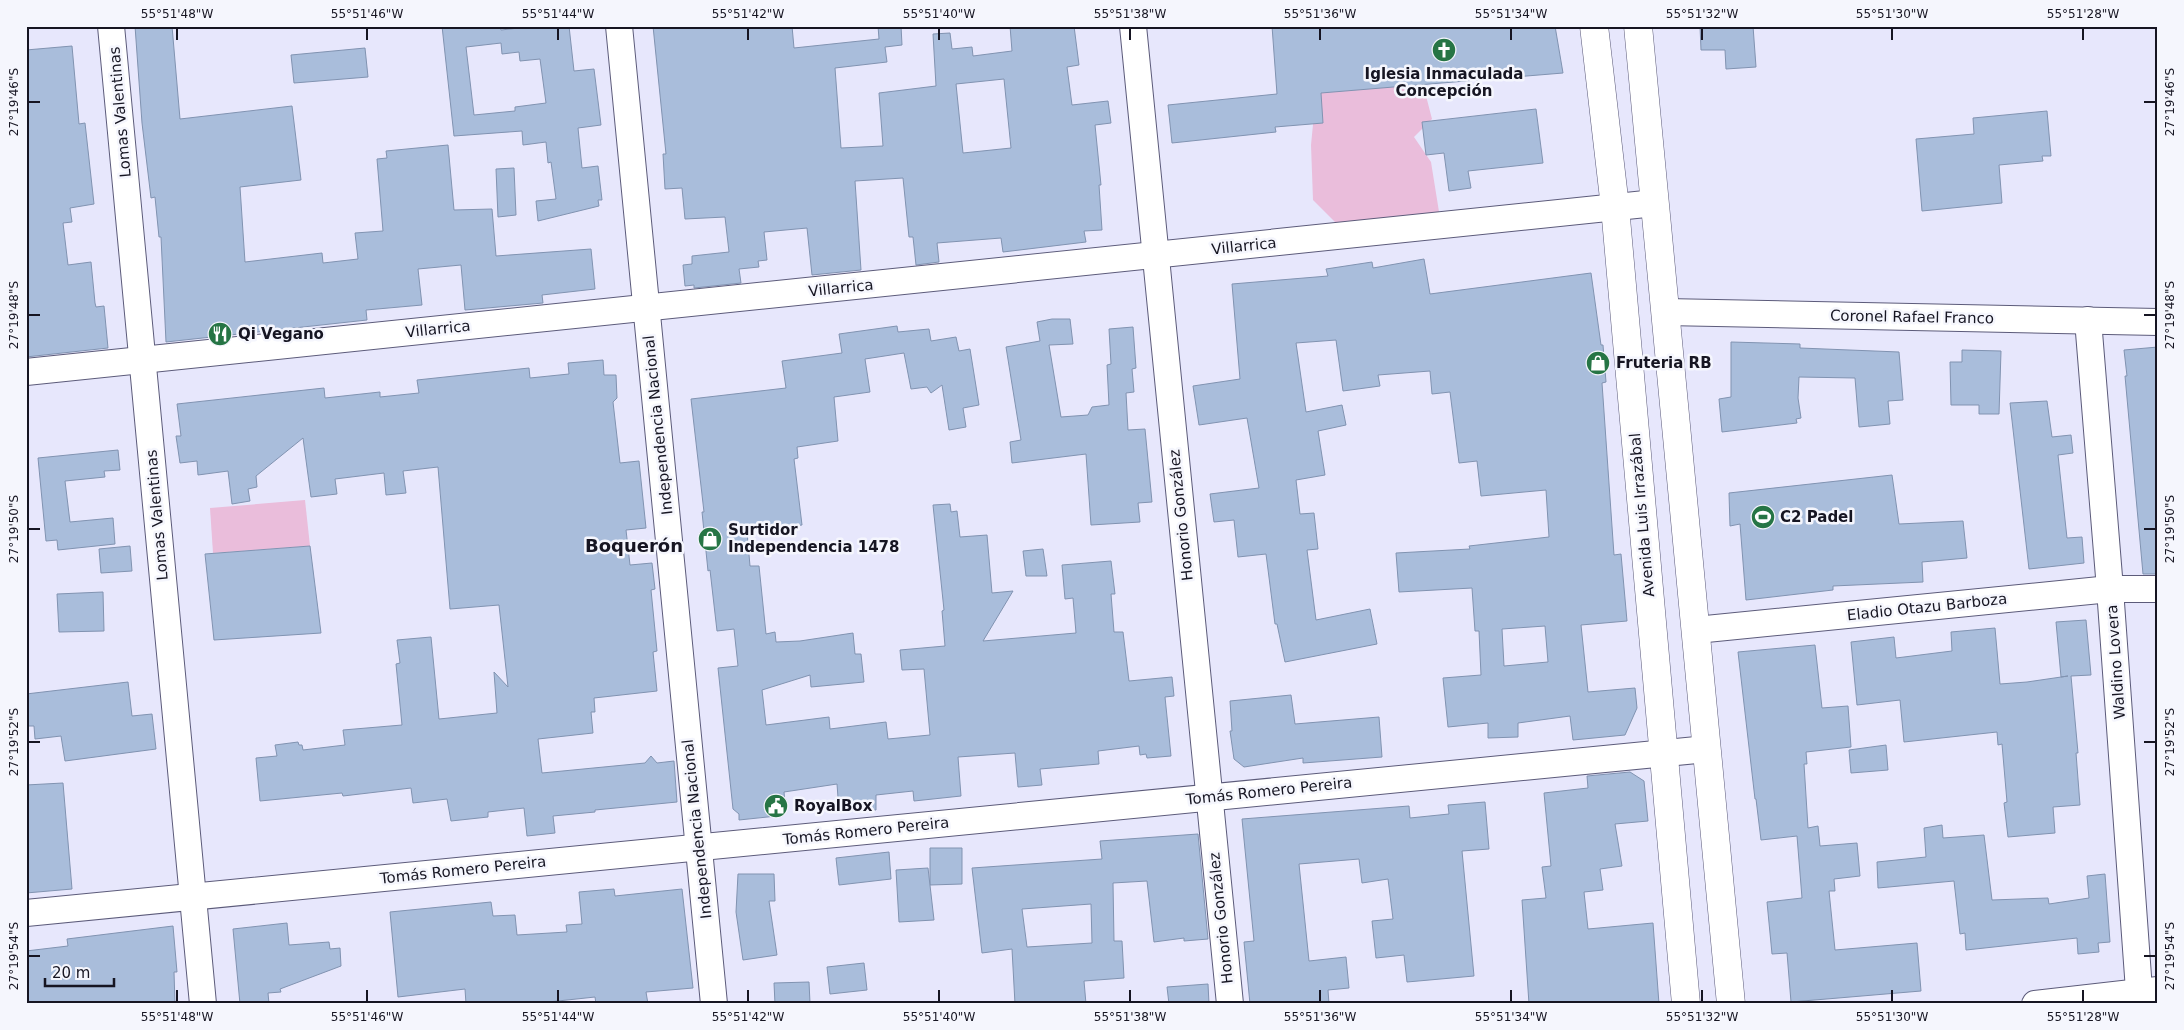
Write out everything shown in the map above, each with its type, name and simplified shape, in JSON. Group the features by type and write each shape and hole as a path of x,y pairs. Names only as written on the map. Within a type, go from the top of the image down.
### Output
{"highway":[{"name":"Avenida Luis Irrazábal","path":"1594,26 1615,207 1686,1004"},
{"path":"1638,26 1731,1004"}],"street":[{"name":"Lomas Valentinas","path":"112,26 203,1004"},
{"name":"Independencia Nacional","path":"619,26 714,1004"},
{"name":"Honorio González","path":"1133,26 1230,1004"},
{"name":"Villarrica","path":"26,372 1655,203"},
{"name":"Coronel Rafael Franco","path":"1666,312 2158,322"},
{"name":"Waldino Lovera","path":"2088,320 2145,995"},
{"name":"Eladio Otazu Barboza","path":"1696,630 2110,589 2158,589"},
{"name":"Tomás Romero Pereira","path":"26,913 1707,749"},
{"path":"2035,1004 2145,995"}],"shaded area":[{"path":"1408,75 1425,92 1432,119 1414,137 1431,162 1440,218 1409,215 1336,223 1313,200 1311,145 1316,94"},
{"path":"305,500 310,546 213,553 210,508"}],"building":[{"path":"135,26 172,26 180,119 292,106 301,180 240,187 245,262 322,253 323,263 358,259 355,233 383,231 377,159 387,158 386,151 448,145 454,210 492,209 496,256 591,249 595,289 542,295 543,303 465,310 461,265 418,269 422,305 366,310 367,320 166,342 161,237 159,237 155,197 151,198 142,123"},
{"path":"442,26 500,26 501,30 537,26 569,26 574,71 594,69 601,125 578,128 582,168 598,166 602,200 598,200 599,206 538,221 536,201 556,199 551,162 548,163 546,142 523,145 522,131 454,136","holes":["501,43 502,54 519,52 520,61 540,59 546,103 515,107 515,111 474,115 466,47"]},
{"path":"653,26 792,26 794,48 879,39 878,26 901,26 902,45 885,47 887,62 835,68 841,148 883,146 879,93 936,86 933,34 950,33 952,49 972,47 973,56 1012,51 1010,26 1074,26 1079,65 1067,67 1072,105 1108,101 1111,123 1095,125 1101,185 1099,185 1102,230 1084,231 1086,242 1003,252 1001,238 937,243 939,262 916,265 913,237 909,237 903,178 855,181 861,270 812,275 807,228 764,232 767,260 758,261 759,267 739,269 741,283 694,288 694,285 685,286 683,265 692,264 692,256 729,252 725,217 685,219 682,188 665,189 663,154 666,154","holes":["1004,79 1011,148 963,153 956,84"]},
{"path":"1272,26 1555,26 1563,73 1321,93 1323,123 1275,127 1276,132 1172,143 1168,105 1277,94"},
{"path":"1700,26 1753,26 1756,67 1726,69 1725,50 1701,50"},
{"path":"72,46 79,124 85,123 94,204 70,208 72,222 63,223 68,265 91,262 96,307 104,306 108,348 26,357 26,50"},
{"path":"365,48 368,77 294,83 291,55"},
{"path":"1536,109 1543,163 1468,171 1471,188 1449,191 1444,153 1426,155 1422,122"},
{"path":"2047,111 2051,156 2042,156 2043,161 1999,165 2002,203 1922,211 1916,139 1974,134 1973,118"},
{"path":"514,168 516,215 498,217 496,169"},
{"path":"1424,259 1430,294 1591,273 1601,345 1603,345 1606,382 1602,383 1614,555 1621,554 1627,621 1581,625 1588,692 1635,688 1637,708 1625,735 1573,740 1570,716 1518,723 1518,737 1488,738 1488,723 1448,727 1443,678 1481,675 1479,631 1475,631 1472,588 1399,592 1396,553 1470,549 1469,546 1549,537 1546,490 1481,496 1477,461 1459,463 1450,392 1432,394 1430,371 1378,375 1380,386 1343,391 1336,340 1296,343 1306,412 1342,405 1346,425 1318,431 1325,475 1296,480 1300,514 1314,513 1318,549 1307,550 1316,620 1370,609 1377,644 1285,662 1277,624 1275,624 1266,554 1238,557 1234,520 1214,522 1210,494 1259,488 1247,418 1199,425 1193,386 1240,379 1232,284 1328,276 1326,269 1372,262 1373,268","holes":["1545,626 1548,662 1504,666 1502,629"]},
{"path":"1052,319 1070,319 1073,344 1049,345 1061,417 1088,415 1092,407 1109,405 1107,365 1111,364 1109,329 1133,327 1136,368 1132,369 1134,392 1126,393 1128,430 1145,429 1152,502 1138,503 1140,522 1091,525 1086,454 1012,463 1010,442 1021,440 1006,347 1040,341 1037,322"},
{"path":"897,326 898,332 929,329 931,341 956,337 959,351 970,349 979,405 963,408 966,427 949,430 942,385 931,393 927,387 911,389 904,353 865,359 870,392 834,397 838,441 797,447 798,458 794,459 802,525 747,532 750,566 759,566 766,634 775,632 776,642 800,641 853,633 855,654 861,654 864,682 811,687 810,675 762,690 766,725 829,717 830,729 886,722 888,739 930,735 924,669 902,670 900,650 945,646 942,611 944,610 933,505 950,504 951,512 957,511 960,537 987,535 992,593 1013,591 983,641 1076,633 1073,598 1065,599 1062,565 1111,561 1115,594 1111,594 1114,632 1123,632 1129,681 1172,677 1174,696 1165,697 1171,756 1147,758 1146,754 1140,755 1139,746 1098,751 1099,764 1040,769 1042,785 1018,787 1015,753 958,757 961,796 914,801 913,791 876,795 876,810 839,811 837,784 784,792 785,803 777,816 739,820 739,814 733,809 718,668 738,666 734,629 717,631 710,570 708,571 702,512 704,512 691,399 786,388 782,361 842,353 839,334"},
{"path":"1731,342 1800,344 1800,348 1899,352 1903,400 1888,401 1890,424 1859,427 1855,378 1799,377 1798,398 1801,418 1796,419 1797,423 1722,432 1719,399 1731,397"},
{"path":"2158,347 2158,574 2143,574 2124,350"},
{"path":"1962,350 2001,351 1999,414 1979,414 1979,405 1951,405 1950,362 1962,362"},
{"path":"603,360 604,375 616,375 617,398 613,402 620,463 639,461 646,528 626,530 630,565 652,563 655,589 651,590 657,651 653,652 657,691 594,698 595,712 591,712 593,733 538,739 542,773 645,763 651,756 657,763 674,761 677,802 553,816 555,833 527,836 524,808 488,812 488,817 451,821 447,799 413,803 411,788 343,796 342,793 260,801 256,758 277,756 275,745 298,742 299,745 302,745 303,750 345,745 343,730 402,725 396,664 400,663 397,640 431,637 439,719 497,713 494,672 508,687 499,605 450,609 438,467 403,471 406,493 386,495 384,473 335,479 337,494 311,497 303,438 256,476 257,487 248,489 250,501 232,504 228,471 198,475 197,461 180,463 176,436 181,436 177,404 324,388 325,398 380,392 380,397 419,393 417,380 529,368 530,378 569,374 568,363"},
{"path":"2047,401 2052,437 2071,435 2073,453 2058,455 2067,538 2082,537 2084,563 2029,569 2010,403"},
{"path":"118,450 120,470 104,471 105,477 65,481 70,522 113,518 115,544 58,550 57,540 46,541 38,458"},
{"path":"1892,475 1899,524 1963,521 1967,558 1922,562 1923,582 1833,586 1833,590 1746,600 1740,524 1730,526 1729,493"},
{"path":"130,546 132,571 101,573 99,549"},
{"path":"310,546 321,633 214,640 205,554"},
{"path":"1043,549 1047,576 1026,576 1023,551"},
{"path":"103,592 104,631 59,632 57,594"},
{"path":"2086,620 2091,675 2071,676 2078,753 2076,753 2080,805 2053,807 2055,833 2008,837 2004,803 2007,802 2002,744 1998,745 1997,732 1904,742 1900,700 1857,705 1851,642 1894,637 1896,658 1952,651 1951,632 1995,628 2000,684 2027,682 2068,676 2061,677 2056,622"},
{"path":"1815,645 1822,708 1848,706 1851,747 1806,752 1807,764 1804,764 1808,828 1818,826 1820,846 1857,843 1860,876 1834,879 1835,891 1829,891 1835,950 1917,943 1921,991 1791,1002 1787,953 1772,954 1767,902 1802,898 1797,836 1761,840 1738,652"},
{"path":"128,682 132,716 152,714 156,749 65,761 61,736 35,739 34,726 26,726 26,694"},
{"path":"1291,695 1295,724 1379,717 1382,757 1303,763 1303,758 1244,767 1234,759 1230,731 1232,731 1230,701"},
{"path":"1886,745 1888,770 1851,773 1849,750"},
{"path":"1630,772 1644,781 1648,821 1615,824 1622,866 1600,869 1603,890 1584,892 1588,929 1653,923 1659,1004 1529,1004 1522,900 1546,898 1542,867 1551,866 1544,793 1588,788 1587,776"},
{"path":"63,783 72,889 26,893 26,785"},
{"path":"1485,802 1489,849 1462,851 1474,976 1407,982 1404,955 1376,958 1372,921 1393,919 1388,879 1362,883 1359,859 1299,864 1309,961 1346,957 1349,988 1328,990 1329,1004 1250,1004 1244,942 1254,941 1242,819 1409,806 1410,818 1449,814 1448,805"},
{"path":"1942,825 1943,838 1984,835 1992,900 2048,898 2049,904 2089,898 2087,876 2105,874 2110,942 2098,943 2099,952 2078,954 2077,938 1966,950 1965,933 1960,934 1954,881 1878,888 1877,862 1926,857 1924,828"},
{"path":"1198,834 1208,939 1184,941 1184,938 1154,942 1147,881 1113,883 1114,941 1122,941 1124,978 1084,981 1086,1004 1015,1004 1012,949 982,953 972,868 1102,859 1100,841","holes":["1091,904 1092,943 1027,947 1022,909"]},
{"path":"930,848 962,848 962,884 930,885"},
{"path":"889,852 891,879 839,885 836,858"},
{"path":"928,868 934,920 899,922 896,870"},
{"path":"738,874 774,874 775,901 769,901 777,955 743,960 736,912"},
{"path":"614,889 615,896 682,889 693,988 646,992 648,1004 596,1004 595,997 530,1004 466,1004 465,989 398,997 390,912 491,902 493,916 515,915 517,935 567,932 566,925 582,924 579,892"},
{"path":"287,923 289,945 329,942 330,949 340,948 341,966 280,989 281,992 268,993 269,1004 240,1004 233,929"},
{"path":"173,926 177,972 174,972 175,1004 26,1004 26,951 68,946 67,939"},
{"path":"864,963 867,990 830,994 827,967"},
{"path":"809,982 810,1003 775,1004 774,983"},
{"path":"1208,984 1209,1004 1169,1004 1167,987"}],"place":[{"name":"Iglesia Inmaculada Concepción","path":"1444,50"},
{"name":"Qi Vegano","path":"220,334"},
{"name":"Fruteria RB","path":"1598,363"},
{"name":"C2 Padel","path":"1763,517"},
{"name":"Surtidor Independencia 1478","path":"710,539"},
{"name":"RoyalBox","path":"776,806"}],"district":[{"name":"Boquerón","path":"634,546"}]}
